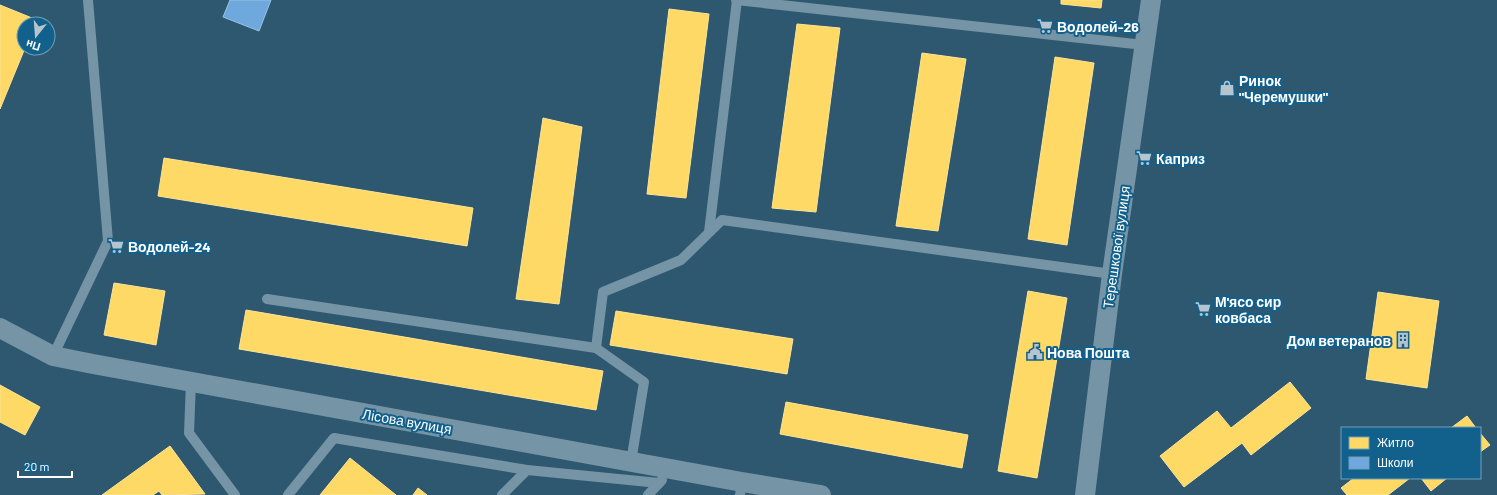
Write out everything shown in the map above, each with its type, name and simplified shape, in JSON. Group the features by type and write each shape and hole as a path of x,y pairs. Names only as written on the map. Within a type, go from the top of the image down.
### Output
{"street":[{"name":"Терешкової вулиця","path":"1085,495 1112,274 1151,0"},
{"name":"Лісова вулиця","path":"0,328 53,356 631,462 665,476 741,489 821,495"}],"lane":[{"path":"53,356 108,241 88,0"},
{"path":"709,232 736,0 1144,45"},
{"path":"596,348 603,292 681,260 722,220 1112,274"},
{"path":"268,299 596,348 644,382 631,462"},
{"path":"191,382 190,433 235,495"},
{"path":"288,495 334,438 527,470 665,476"},
{"path":"502,495 527,470"},
{"path":"648,495 665,476"}],"building: Житло":[{"path":"1061,0 1102,0 1101,8 1061,4"},
{"path":"0,5 27,16 16,16 16,56 22,56 0,109"},
{"path":"669,9 709,14 686,198 647,194"},
{"path":"797,24 840,28 816,212 772,208"},
{"path":"922,53 966,59 938,231 896,226"},
{"path":"1055,57 1094,63 1067,245 1028,239"},
{"path":"543,118 582,127 559,304 516,299"},
{"path":"164,158 473,208 467,246 158,196"},
{"path":"114,283 165,291 156,345 104,335"},
{"path":"1028,291 1067,298 1037,478 998,471"},
{"name":"Дом ветеранов","path":"1378,292 1439,301 1427,388 1366,379"},
{"path":"246,310 603,371 596,410 239,349"},
{"path":"616,311 793,339 787,374 610,345"},
{"path":"1290,382 1311,408 1251,455 1242,443 1184,487 1160,456 1217,411 1231,428"},
{"path":"0,385 40,407 25,435 0,422"},
{"path":"786,402 968,435 962,468 780,434"},
{"path":"1467,416 1475,427 1452,427"},
{"path":"1481,434 1490,445 1481,451"},
{"path":"170,446 205,494 162,495 159,491 153,495 102,495"},
{"path":"350,458 396,495 320,495"},
{"path":"1353,479 1409,479 1388,495 1347,495 1341,488"},
{"path":"1422,479 1446,479 1431,491"},
{"path":"418,488 427,495 413,495"}],"building: Школи":[{"path":"230,0 271,0 259,31 223,17"}],"place":[{"name":"Водолей-26","path":"1045,26"},
{"name":"Ринок \"Черемушки\"","path":"1227,88"},
{"name":"Каприз","path":"1144,158"},
{"name":"Водолей-24","path":"116,246"},
{"name":"М'ясо сир ковбаса","path":"1203,309"},
{"name":"Дом ветеранов","path":"1403,340"},
{"name":"Нова Пошта","path":"1035,352"}]}
